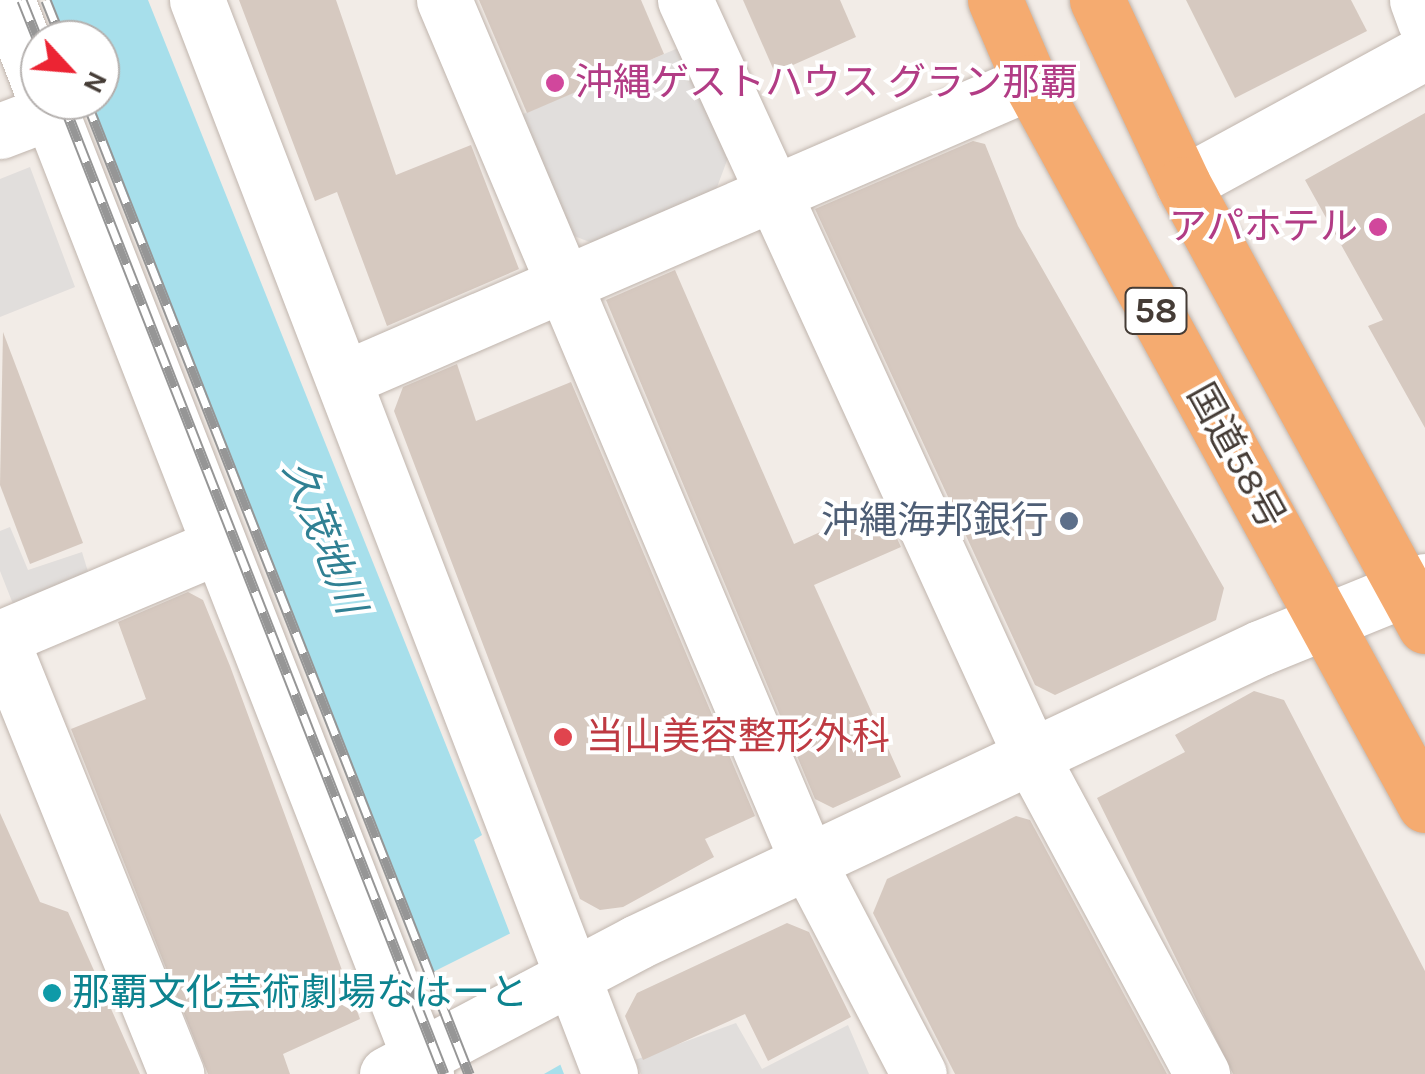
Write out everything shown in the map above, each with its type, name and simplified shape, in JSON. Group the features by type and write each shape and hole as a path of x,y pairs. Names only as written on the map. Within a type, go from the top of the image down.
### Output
{"highway":[{"name":"国道58号","path":"995,0 1030,82 1425,805"},
{"name":"58","path":"1097,0 1183,184 1418,598"}],"street":[{"path":"7,0 20,34"},
{"path":"197,0 346,378 559,983 610,1074"},
{"path":"444,0 808,862 918,1074"},
{"path":"685,0 768,193 1032,758 1202,1074"},
{"path":"1417,0 1425,22"},
{"path":"1183,184 1425,52"},
{"path":"346,378 1030,82"},
{"path":"53,120 422,1060 559,983 1325,618 1418,598"},
{"path":"177,1074 0,638 218,546"}],"shaded area":[{"path":"683,46 729,155 716,190 595,244 566,233 516,117"},
{"path":"30,167 75,287 0,317 0,179"},
{"path":"10,527 28,570 82,552 89,575 13,604 0,571 0,531"},
{"path":"736,1023 762,1069 848,1025 869,1074 641,1074 635,1060"}],"water":[{"name":"久茂地川","path":"50,0 148,0 482,835 474,840 564,1074 473,1074 97,120 120,120 120,20 58,20"}],"pier":[{"path":"515,931 565,1062 544,1074 468,1074 431,973"}],"building":[{"path":"239,0 336,0 396,175 471,145 519,269 387,326 337,192 315,201"},
{"name":"沖縄ゲストハウス グラン那覇","path":"479,0 641,0 664,54 527,113"},
{"path":"743,0 840,0 856,37 775,73"},
{"path":"1186,0 1351,0 1367,31 1235,98"},
{"name":"アパホテル","path":"1425,113 1425,428 1368,326 1383,320 1305,180"},
{"path":"973,141 985,144 1018,226 1224,588 1216,620 1055,695 1035,685 815,209"},
{"path":"675,270 794,544 881,504 901,547 814,585 901,777 833,808 815,799 606,300"},
{"path":"3,332 83,543 30,564 0,485"},
{"path":"457,364 476,421 571,382 755,816 705,839 714,857 623,907 600,910 580,899 394,411 403,387"},
{"path":"188,592 203,600 230,666 360,1019 283,1054 290,1074 208,1074 71,729 146,699 118,622"},
{"path":"1254,691 1284,700 1425,971 1425,1074 1233,1074 1097,798 1185,752 1175,735"},
{"name":"那覇文化芸術劇場なはーと","path":"0,813 40,902 68,912 140,1074 0,1074"},
{"path":"1016,816 1030,820 1167,1074 955,1074 873,913 887,879"},
{"path":"787,923 809,932 851,1017 768,1061 745,1014 643,1060 625,1016 637,993"}],"railway":[{"path":"22,0 30,20"},
{"path":"46,0 54,20"},
{"path":"70,120 444,1074"},
{"path":"94,120 469,1074"}],"place":[{"name":"沖縄ゲストハウス グラン那覇","path":"555,83"},
{"name":"アパホテル","path":"1378,227"},
{"name":"沖縄海邦銀行","path":"1069,521"},
{"name":"当山美容整形外科","path":"563,737"},
{"name":"那覇文化芸術劇場なはーと","path":"52,993"}]}
